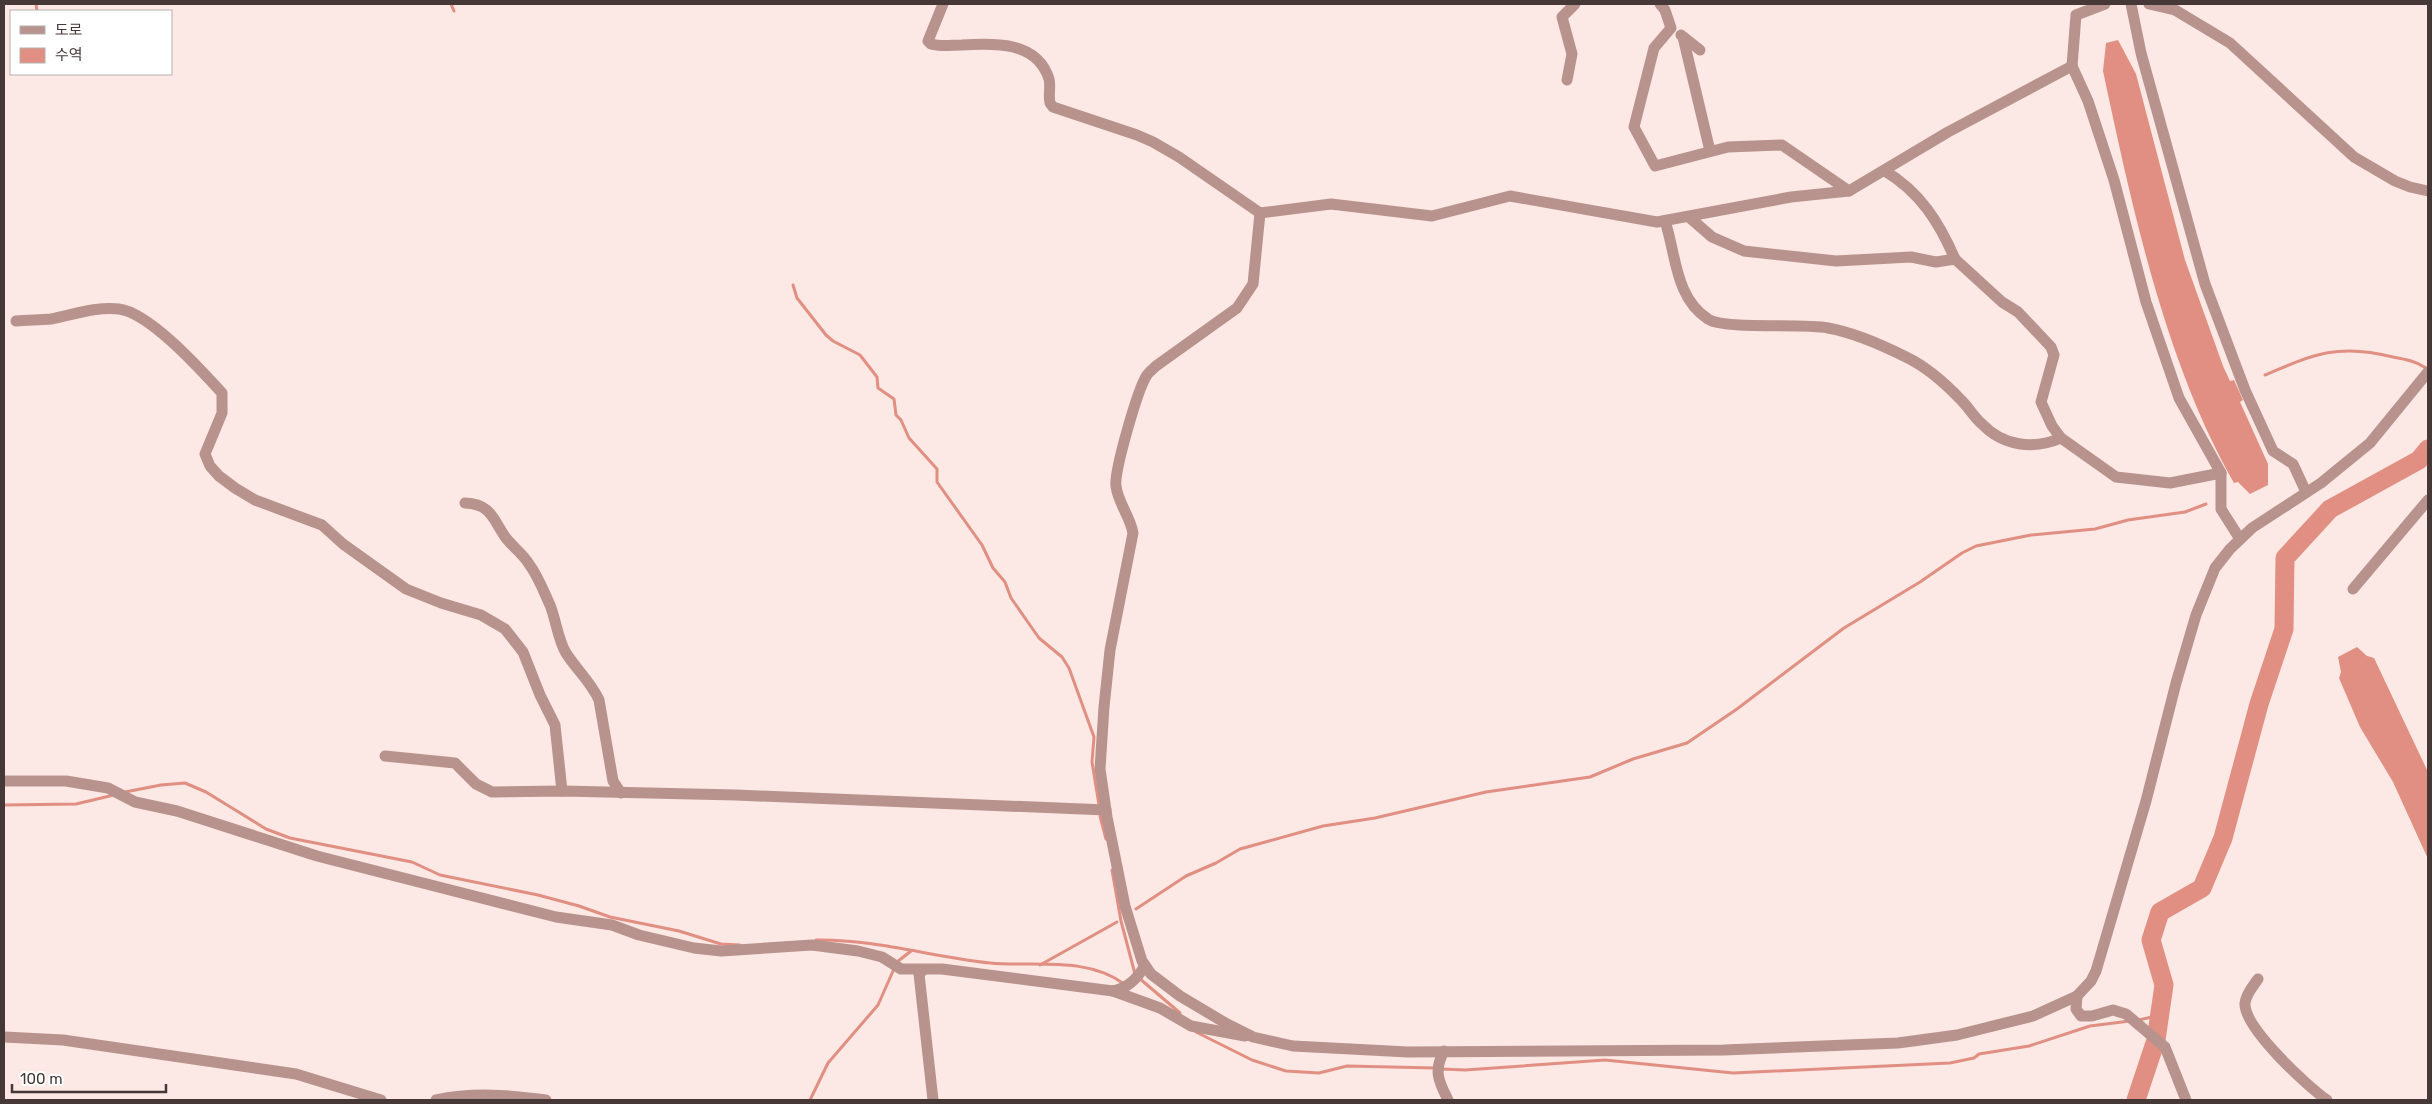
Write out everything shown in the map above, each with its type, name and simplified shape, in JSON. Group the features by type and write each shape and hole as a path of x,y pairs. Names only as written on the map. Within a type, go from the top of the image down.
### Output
{"street":[{"path":"943,4 928,40 931,44 941,46 993,44 1025,51 1037,59 1046,73 1050,85 1050,103 1054,107 1153,142 1179,157 1260,214 1331,204 1432,216 1510,196 1648,220 1665,221 1791,197 1849,191 1948,132 2072,66"},
{"path":"1567,80 1572,54 1562,17 1575,4"},
{"path":"1660,4 1665,10 1671,28 1700,50"},
{"path":"2105,4 2076,15 2072,66 2088,101 2108,162 2146,302 2179,398 2222,474 2221,510 2240,539"},
{"path":"2131,4 2141,53 2205,284 2244,390 2273,451 2293,464 2306,492"},
{"path":"2149,4 2175,10 2230,43 2354,157 2394,181 2410,188 2428,191"},
{"path":"1671,28 1654,48 1634,127 1655,166 1728,147 1782,145 1849,191"},
{"path":"1683,37 1710,151"},
{"path":"1885,171 1905,183 1922,200 1955,259 2002,302 2018,312 2051,347 2054,355 2042,402 2052,426 2062,438 2116,477 2170,483 2222,474"},
{"path":"1253,1037 1180,996 1165,986 1144,967 1125,906 1100,769 1104,707 1116,615 1133,533 1132,524 1118,496 1116,478 1136,402 1147,375 1175,352 1237,308 1247,296 1253,284 1260,214"},
{"path":"1689,217 1712,237 1744,250 1836,261 1910,257 1936,262 1955,259"},
{"path":"1665,221 1675,267 1682,285 1690,301 1710,320 1725,324 1828,328 1882,347 1921,365 1964,402 1982,424 2005,441 2027,445 2040,444 2062,438"},
{"path":"16,321 49,319 104,309 119,309 133,313 151,325 203,371 222,393 222,413 205,454 210,466 219,476 255,500 322,525 343,544 406,589 441,603 481,615 505,628 524,652 540,695 555,725 562,791"},
{"path":"4,781 66,782 108,788 135,802 177,811 317,856 556,917 612,925 639,935 694,948 721,951 812,945 872,954 901,969 942,969 1113,991 1160,1008 1191,1026 1226,1034 1253,1037 1273,1043 1377,1052 1724,1050 1898,1043 1948,1036 2034,1016 2077,996 2091,982 2096,971 2146,800 2176,683 2196,615 2215,568 2240,539 2333,474 2370,443 2428,372"},
{"path":"2353,589 2428,500"},
{"path":"465,503 482,507 495,518 504,536 530,564 556,620 565,651 595,691 599,700 614,781 620,792"},
{"path":"385,756 455,763 476,784 492,792 620,792 1106,810"},
{"path":"1113,991 1130,984 1144,967"},
{"path":"923,970 919,974 933,1100"},
{"path":"2258,979 2246,998 2245,1004 2248,1012 2261,1034 2287,1065 2310,1088 2327,1100"},
{"path":"2077,996 2076,1009 2081,1016 2092,1016 2113,1010 2126,1014 2164,1048 2186,1100"},
{"path":"4,1038 63,1040 296,1074 381,1100"},
{"path":"1444,1051 1440,1059 1437,1079 1448,1100"},
{"path":"436,1100 454,1096 501,1095 546,1100"}],"water":[{"path":"2118,40 2136,74 2185,260 2223,366 2230,381 2234,380 2243,400 2240,402 2268,464 2268,485 2250,494 2238,482 2234,483 2210,436 2188,387 2154,283 2126,176 2103,71 2106,43"},
{"path":"2357,647 2367,656 2374,658 2428,772 2428,859 2393,782 2360,727 2339,678 2341,672 2338,657"}],"waterway":[{"path":"36,4 37,10"},
{"path":"451,4 454,11"},
{"path":"793,285 797,298 826,335 833,341 860,355 877,377 878,388 894,399 896,415 901,420 909,438 937,469 937,482 982,545 993,568 1005,582 1011,598 1039,638 1062,657 1069,668 1094,737 1092,762 1099,805"},
{"path":"2265,375 2313,356 2342,351 2374,353 2410,361 2426,368"},
{"path":"2136,1100 2156,1040 2164,985 2151,940 2160,912 2202,888 2223,838 2259,704 2284,629 2285,558 2330,509 2419,460 2428,449"},
{"path":"1136,909 1186,876 1216,863 1240,849 1323,826 1375,818 1486,792 1590,777 1633,759 1687,743 1737,709 1844,628 1976,546 2031,535 2095,529 2128,520 2185,512 2206,504"},
{"path":"125,792 161,785 185,783 206,792 266,829 290,838 412,862 440,875 538,895 610,917 679,931 721,944 740,945"},
{"path":"4,805 76,804 114,795"},
{"path":"1100,816 1106,839"},
{"path":"1112,870 1121,921 1135,974"},
{"path":"1040,965 1117,922"},
{"path":"816,940 860,942 990,963 1077,966 1094,969 1124,984"},
{"path":"810,1100 828,1063 878,1005 897,962 911,951"},
{"path":"1139,978 1180,1013"},
{"path":"2139,1020 2160,1015"},
{"path":"1441,1069 1465,1070 1605,1060 1733,1073 1950,1063 1974,1058 1979,1054 2029,1046 2090,1026 2130,1021"},
{"path":"1196,1032 1252,1060 1286,1071 1319,1073 1347,1066 1435,1068"}]}
